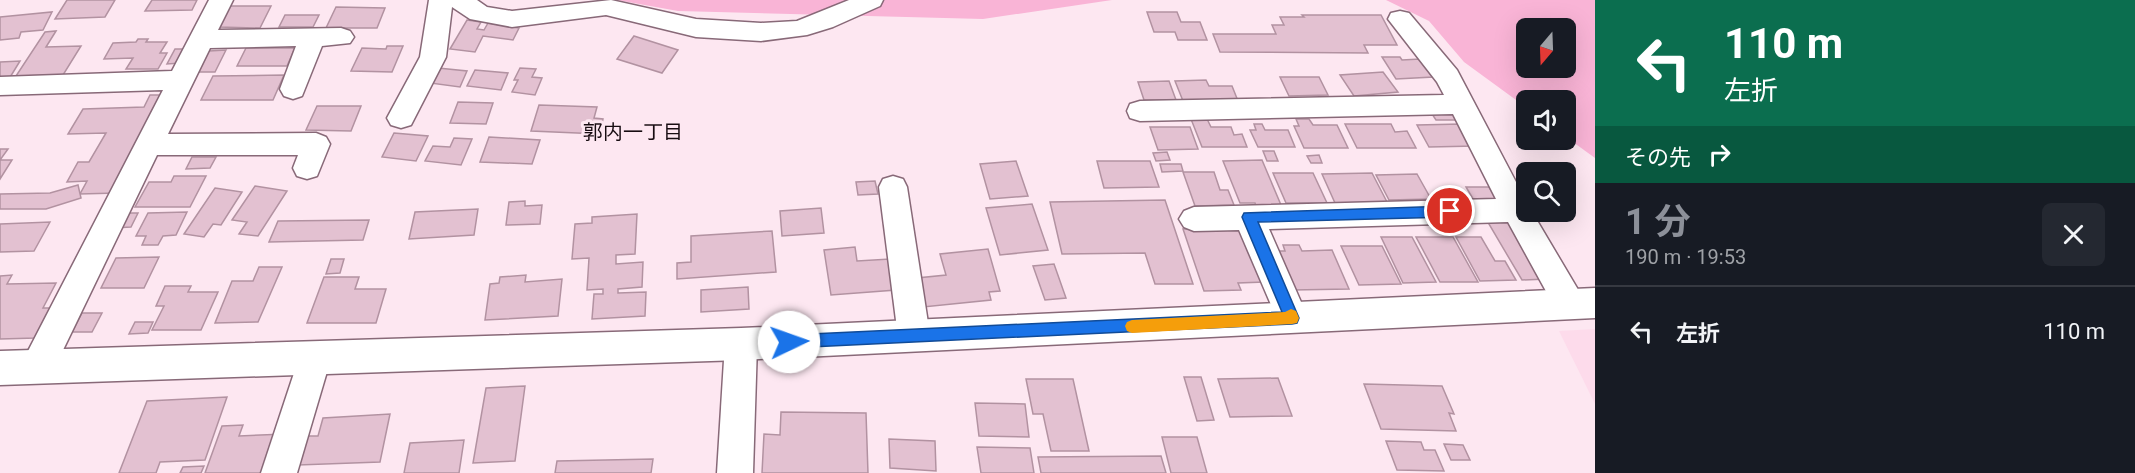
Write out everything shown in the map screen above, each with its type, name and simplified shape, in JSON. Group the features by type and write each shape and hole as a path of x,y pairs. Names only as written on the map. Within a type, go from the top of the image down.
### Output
{"street":[{"path":"38,366 222,0"},
{"path":"401,118 433,57 441,0"},
{"path":"459,0 479,13 512,19 606,7 696,28 761,32 798,29 871,0"},
{"path":"1194,219 1516,210 1448,76 1400,19"},
{"path":"203,39 341,37"},
{"path":"293,89 312,38"},
{"path":"0,86 182,80"},
{"path":"1140,111 1463,104"},
{"path":"149,145 316,144 308,168"},
{"path":"893,187 914,336"},
{"path":"1249,217 1292,318"},
{"path":"1525,222 1582,303"},
{"path":"0,368 741,344 1582,303"},
{"path":"735,473 741,344"},
{"path":"279,473 315,358"}],"shaded area":[{"path":"617,0 1112,0 983,19 678,11"},
{"path":"1386,0 1595,0 1595,158 1576,144 1576,90 1516,90 1516,100 1464,62 1429,21"},
{"path":"1595,329 1595,404 1559,331"}],"building":[{"path":"67,0 115,0 105,17 55,19"},
{"path":"152,0 197,0 192,10 145,11"},
{"path":"229,6 271,6 260,28 218,27"},
{"path":"336,7 385,8 377,28 326,28"},
{"path":"52,12 43,30 21,32 19,38 0,40 0,17"},
{"path":"1147,12 1177,12 1181,22 1200,22 1207,40 1178,40 1175,32 1154,32"},
{"path":"285,15 319,15 313,27 279,27"},
{"path":"1302,15 1381,15 1397,45 1364,45 1368,53 1220,52 1213,34 1276,34 1272,25 1284,25 1280,17 1304,17"},
{"path":"467,20 481,22 477,29 484,30 488,23 519,28 513,40 483,36 475,52 450,49"},
{"path":"56,31 46,47 81,46 63,75 16,76 45,32"},
{"path":"634,36 678,50 662,73 617,59"},
{"path":"138,39 148,39 146,42 167,42 160,53 167,53 158,69 126,69 133,58 104,59 113,43 136,42"},
{"path":"387,46 403,46 392,72 351,71 362,48 386,49"},
{"path":"246,48 295,48 287,66 237,66"},
{"path":"175,49 188,49 181,63 167,64"},
{"path":"226,50 215,72 198,72 209,51"},
{"path":"1382,57 1400,57 1402,60 1420,59 1433,77 1396,79"},
{"path":"20,61 9,79 0,79 0,62"},
{"path":"438,68 467,71 460,87 430,83"},
{"path":"520,68 536,69 532,77 542,78 535,95 512,92 518,80 514,80"},
{"path":"475,70 508,73 501,90 467,86"},
{"path":"1383,72 1398,92 1354,96 1340,75"},
{"path":"284,75 273,100 201,100 213,76"},
{"path":"1280,77 1319,77 1328,95 1289,96"},
{"path":"1206,80 1209,86 1232,86 1238,101 1183,101 1175,81"},
{"path":"1169,81 1176,100 1144,100 1138,82"},
{"path":"150,95 169,95 117,193 80,194 87,181 67,182 78,162 89,162 106,133 68,134 83,109 144,107"},
{"path":"458,102 493,103 486,124 450,123"},
{"path":"539,105 597,107 594,118 603,119 600,134 531,131"},
{"path":"317,106 361,106 351,131 306,130"},
{"path":"1454,113 1458,120 1436,120 1432,114"},
{"path":"1191,119 1207,119 1211,127 1231,127 1234,135 1242,134 1247,147 1202,147"},
{"path":"1296,119 1309,119 1313,125 1337,125 1348,148 1304,148 1294,126 1299,126"},
{"path":"1254,124 1262,124 1265,130 1288,130 1295,147 1258,147 1250,130 1256,130"},
{"path":"1345,124 1391,124 1395,132 1407,131 1416,148 1357,148"},
{"path":"1461,124 1475,146 1429,147 1417,125"},
{"path":"1150,127 1190,127 1198,149 1158,150"},
{"path":"394,133 428,136 416,161 382,157"},
{"path":"489,137 540,140 532,164 480,162"},
{"path":"454,138 472,139 461,165 425,161 433,146 450,147"},
{"path":"0,149 8,149 0,160"},
{"path":"1263,151 1274,151 1278,161 1267,161"},
{"path":"1167,152 1170,160 1156,161 1153,153"},
{"path":"1319,155 1322,163 1311,163 1307,156"},
{"path":"192,157 216,157 210,168 186,169"},
{"path":"0,160 12,160 0,179"},
{"path":"1262,160 1281,205 1256,206 1255,203 1240,203 1223,161"},
{"path":"1016,161 1028,196 990,199 980,164"},
{"path":"1097,161 1150,161 1159,187 1104,188"},
{"path":"1160,164 1181,164 1183,171 1162,172"},
{"path":"1183,172 1214,172 1220,190 1228,190 1234,205 1195,206"},
{"path":"1273,173 1313,173 1327,203 1286,203"},
{"path":"1372,173 1387,202 1335,203 1322,174"},
{"path":"1417,174 1431,199 1389,200 1376,175"},
{"path":"174,176 206,176 190,207 135,207 149,182 171,182"},
{"path":"875,181 878,194 858,195 856,182"},
{"path":"78,185 81,198 46,209 0,209 0,194 50,193"},
{"path":"255,186 287,191 258,236 239,234 247,222 232,220"},
{"path":"1466,187 1489,187 1499,203 1476,204"},
{"path":"215,188 242,192 221,225 213,224 204,237 184,234"},
{"path":"1165,200 1193,284 1155,284 1145,253 1062,254 1050,202"},
{"path":"525,201 525,206 542,205 540,224 506,225 509,202"},
{"path":"1032,204 1048,250 1000,255 986,208"},
{"path":"821,208 824,233 782,236 780,211"},
{"path":"478,209 474,235 409,239 415,212"},
{"path":"187,212 176,235 163,236 158,245 142,245 146,236 136,236 148,213"},
{"path":"120,213 138,213 131,227 113,228"},
{"path":"637,214 635,254 616,255 616,264 643,262 642,287 618,289 618,293 646,292 645,316 592,319 594,294 603,294 603,289 587,290 589,258 572,259 575,224 592,223 592,217"},
{"path":"1486,219 1509,219 1546,279 1522,280"},
{"path":"369,220 363,240 269,242 278,221"},
{"path":"50,222 34,251 0,252 0,224"},
{"path":"1243,228 1264,282 1238,283 1241,290 1204,291 1183,229"},
{"path":"772,231 776,272 677,279 677,263 691,262 691,236"},
{"path":"1381,237 1412,237 1436,282 1403,283"},
{"path":"1416,237 1453,237 1478,282 1440,282"},
{"path":"1456,237 1481,237 1495,261 1505,261 1516,280 1480,281"},
{"path":"1283,245 1299,245 1302,251 1332,250 1349,289 1292,290 1276,251 1285,251"},
{"path":"1341,246 1382,246 1401,284 1359,285"},
{"path":"855,247 857,261 890,259 896,290 831,295 824,250"},
{"path":"988,249 1000,291 989,292 991,300 923,307 917,278 946,275 940,254"},
{"path":"159,257 144,288 101,288 116,258"},
{"path":"331,259 344,259 340,273 326,274"},
{"path":"1054,264 1066,298 1045,300 1033,266"},
{"path":"259,267 282,267 258,322 215,323 232,281 253,281"},
{"path":"12,275 7,284 56,283 43,308 52,308 36,338 0,339 0,276"},
{"path":"526,275 525,282 562,279 558,316 485,320 490,284 499,283 500,277"},
{"path":"324,277 359,277 355,289 386,289 376,323 307,323"},
{"path":"165,286 191,286 188,292 218,292 201,330 152,330 164,306 156,306"},
{"path":"748,287 749,309 701,312 701,290"},
{"path":"82,313 102,313 92,332 72,332"},
{"path":"135,322 153,322 148,333 129,334"},
{"path":"1184,377 1201,377 1214,420 1197,421"},
{"path":"1278,378 1292,416 1230,417 1218,379"},
{"path":"1026,379 1073,379 1089,451 1051,451 1043,414 1033,414"},
{"path":"1364,384 1442,386 1454,414 1449,413 1456,431 1381,429"},
{"path":"525,386 515,461 473,463 486,388"},
{"path":"227,397 205,460 160,462 156,473 119,473 147,401"},
{"path":"975,403 1025,404 1029,437 979,436"},
{"path":"781,412 866,413 868,473 762,473 764,434 780,435"},
{"path":"390,414 380,462 298,465 306,436 318,436 323,418"},
{"path":"243,425 239,436 285,434 273,473 205,473 222,426"},
{"path":"1162,437 1197,437 1207,473 1171,473"},
{"path":"889,439 935,441 936,471 890,468"},
{"path":"464,440 459,473 404,473 410,443"},
{"path":"1386,441 1421,442 1424,450 1435,450 1444,471 1397,470"},
{"path":"1444,444 1463,445 1470,460 1451,460"},
{"path":"977,447 1030,448 1034,473 981,473"},
{"path":"1161,456 1166,473 1041,473 1038,457"},
{"path":"653,459 651,473 555,473 557,461"},
{"path":"204,466 201,473 180,473 183,467"}],"slow traffic":[{"path":"1132,326 1292,318 1291,315"}],"district":[{"name":"郭内一丁目","path":"633,132"}],"route":[{"path":"789,342 1292,318 1249,217 1450,211"}]}
